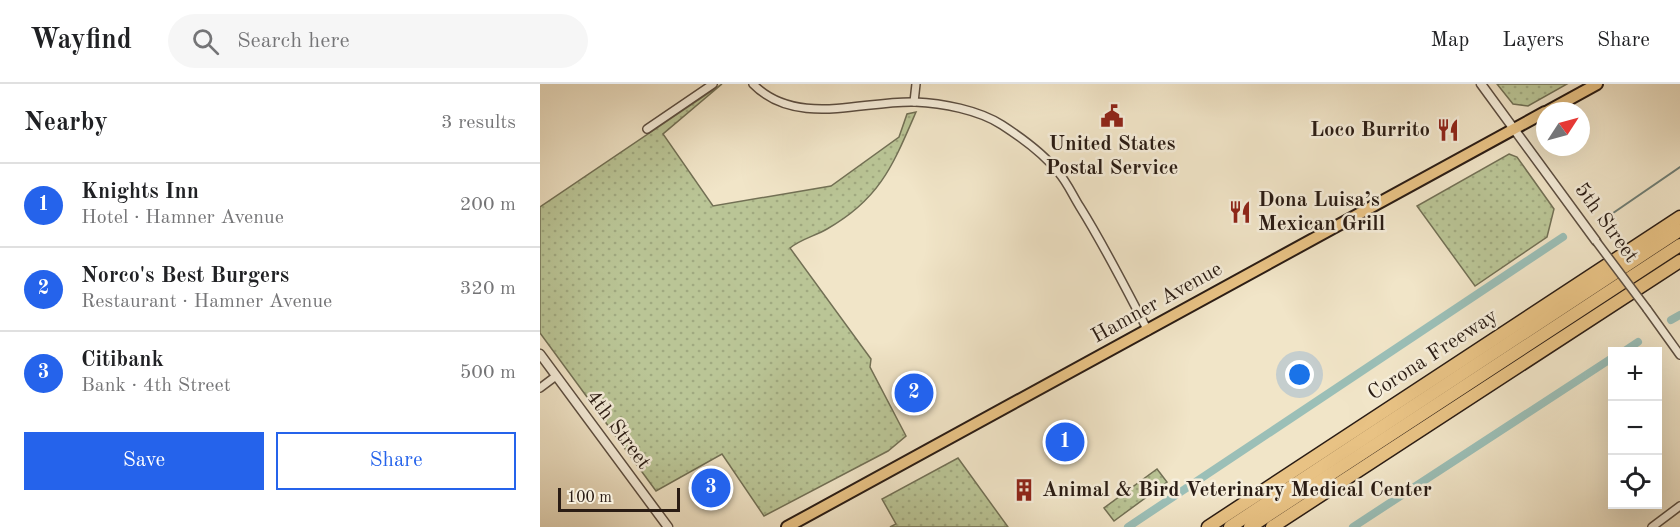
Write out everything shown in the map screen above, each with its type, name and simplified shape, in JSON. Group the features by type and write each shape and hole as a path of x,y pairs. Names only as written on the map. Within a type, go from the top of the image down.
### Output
{"highway":[{"name":"Corona Freeway","path":"1208,527 1680,217"},
{"path":"1230,527 1680,230"},
{"path":"1250,527 1680,245"},
{"path":"1272,527 1680,261"}],"main road":[{"name":"Hamner Avenue","path":"1564,102 1597,84"},
{"name":"Hamner Avenue","path":"787,527 1536,117"}],"street":[{"path":"647,129 714,84"},
{"path":"753,84 760,92 790,104 814,108 837,110 914,102 961,109 1000,124 1032,147 1059,172 1098,235 1148,331"},
{"path":"914,102 916,84"},
{"name":"5th Street","path":"1481,84 1680,355"},
{"name":"4th Street","path":"540,354 668,527"},
{"path":"540,388 556,376"},
{"path":"1652,527 1680,506"}],"green space":[{"path":"722,84 663,134 713,206 831,186 899,137 907,114 916,112 892,164 883,179 860,206 827,229 790,248 871,359 870,367 906,436 888,451 764,516 722,454 656,491 540,333 540,207"},
{"path":"1497,84 1567,84 1528,106 1513,104"},
{"path":"1509,154 1517,157 1554,209 1547,237 1475,286 1417,206"},
{"path":"958,458 1008,527 890,527 896,524 882,499"},
{"path":"1157,469 1167,482 1114,521 1104,508"}],"waterway":[{"path":"1600,222 1680,167"},
{"path":"1128,527 1563,237"},
{"path":"1671,320 1680,315"},
{"path":"1630,347 1638,342"},
{"path":"1353,527 1608,361"}],"place":[{"name":"United States Postal Service","path":"1112,116"},
{"name":"Loco Burrito","path":"1448,130"},
{"name":"Dona Luisa’s Mexican Grill","path":"1240,212"},
{"name":"Norco's Best Burgers","path":"914,393"},
{"name":"Knights Inn","path":"1065,442"},
{"name":"Citibank","path":"711,488"},
{"name":"Animal & Bird Veterinary Medical Center","path":"1024,490"}]}
